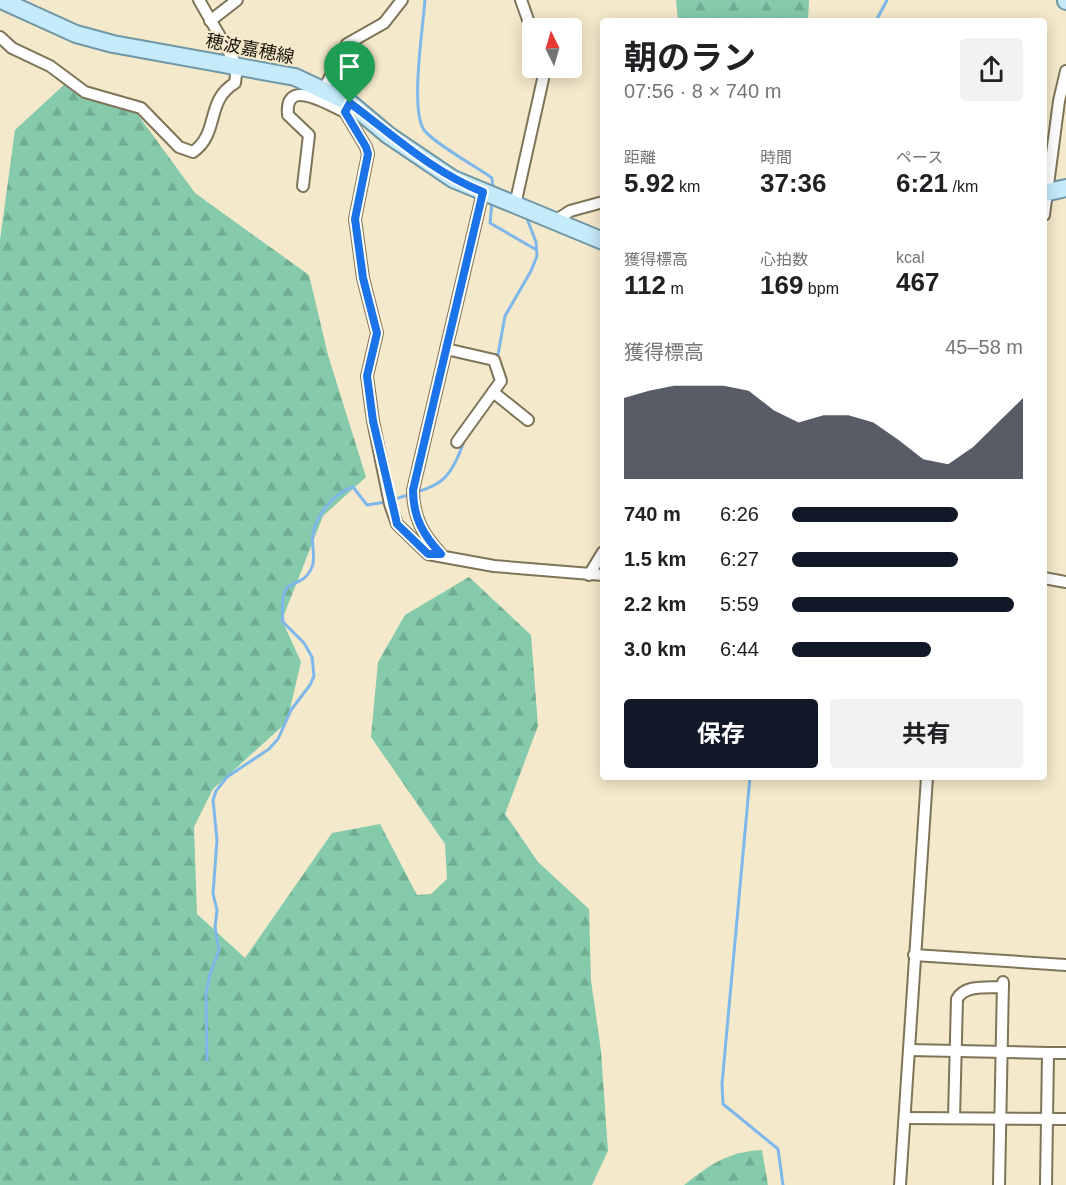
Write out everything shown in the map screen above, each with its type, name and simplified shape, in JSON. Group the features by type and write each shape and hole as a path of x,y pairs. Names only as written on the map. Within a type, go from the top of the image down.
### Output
{"main road":[{"name":"穂波嘉穂線","path":"1,0 76,34 113,44 295,77 324,89 418,157 453,179 600,240"},
{"path":"1047,193 1066,188"}],"street":[{"path":"0,37 12,48 50,66 85,92 141,108 187,152 193,152 207,140 218,96 235,83 237,66 199,0"},
{"path":"206,0 210,21"},
{"path":"210,21 237,0"},
{"path":"324,89 347,44 384,23 402,0"},
{"path":"521,0 527,18"},
{"path":"1047,186 1059,101 1066,71"},
{"path":"515,205 543,78"},
{"path":"303,186 309,135 288,115 287,108 292,99 305,94 348,108 368,154 355,219 363,278 377,333 367,376 373,421 397,524 428,554 441,554 472,563 600,575"},
{"path":"441,554 428,541 418,523 413,508 413,490 483,192"},
{"path":"555,221 570,211 600,203"},
{"path":"446,349 494,360 501,381 457,442"},
{"path":"493,392 528,420"},
{"path":"589,575 600,557"},
{"path":"1047,579 1066,582"},
{"path":"900,1185 927,780"},
{"path":"914,955 1066,965"},
{"path":"954,1118 956,1004 959,995 969,989 1003,985 999,1185"},
{"path":"909,1050 1066,1053"},
{"path":"1046,1185 1048,1053"},
{"path":"906,1118 1066,1119"}],"green space":[{"path":"676,0 809,0 808,18 678,18"},
{"path":"66,83 111,93 130,104 195,193 309,275 328,355 366,477 323,516 282,620 301,662 287,722 213,789 194,827 197,914 245,958 332,833 380,824 417,895 431,894 447,879 445,844 371,737 378,662 405,615 469,577 531,635 538,726 505,814 538,862 589,909 591,980 601,1051 608,1151 592,1185 0,1185 0,240 15,130"},
{"path":"762,1150 768,1185 684,1185 720,1160 739,1153"}],"waterway":[{"path":"425,0 418,87 420,120 429,136 492,178 493,190"},
{"path":"878,18 887,0"},
{"path":"492,202 490,223 535,249"},
{"path":"497,360 505,316 537,256 536,242 526,216"},
{"path":"392,500 440,482 453,466 465,438"},
{"path":"207,1060 206,993 219,950 215,927 217,910 213,894 217,840 213,800 216,791 227,777 269,749 278,739 291,710 314,676 312,657 304,643 283,622 282,605 287,588 302,580 312,567 313,534 322,512 333,499 353,487 367,505 386,502"},
{"path":"750,780 722,1084 723,1104 778,1149 783,1185"}],"route":[{"path":"350,103 418,157 453,179 483,192 413,490 413,508 418,523 428,541 441,554 428,554 408,538 397,524 390,504 373,421 367,376 377,333 363,278 355,219 368,154 345,112 350,103"}]}
